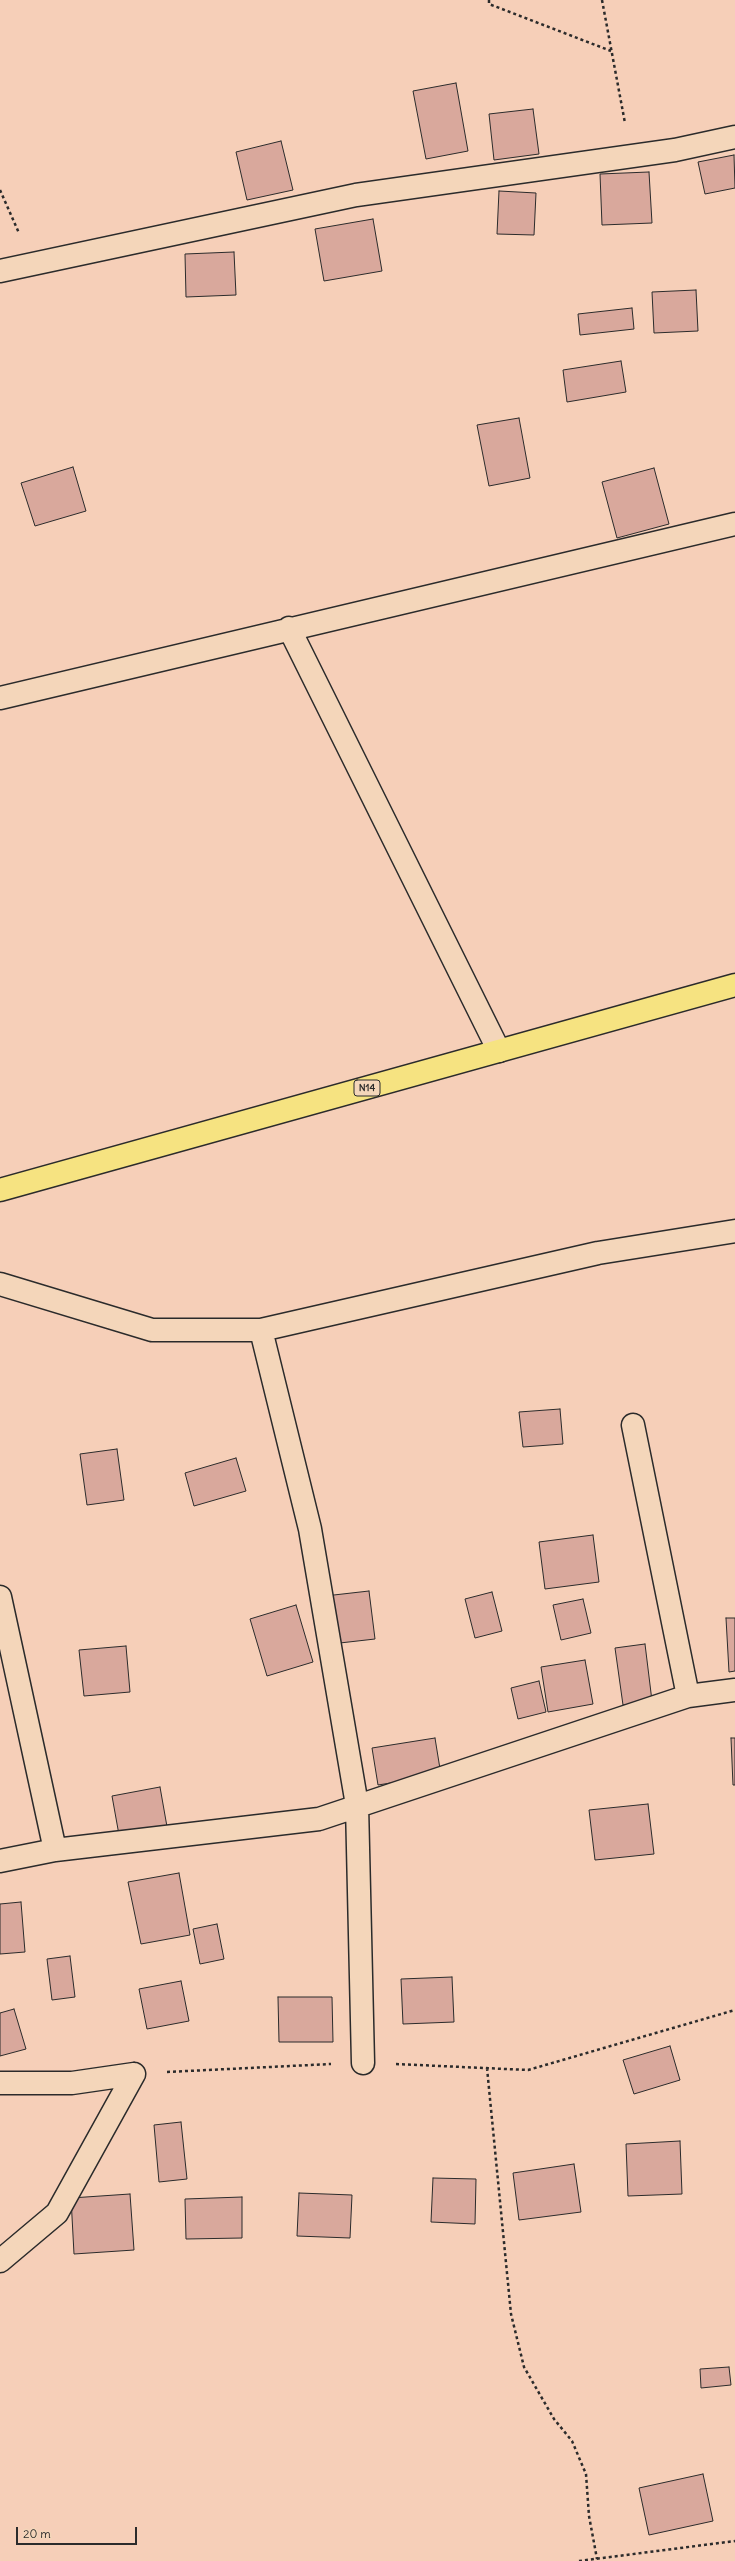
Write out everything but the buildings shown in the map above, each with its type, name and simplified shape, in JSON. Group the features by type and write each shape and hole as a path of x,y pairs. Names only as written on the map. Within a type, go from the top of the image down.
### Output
{"main road":[{"name":"N14","path":"0,1190 735,985"}],"street":[{"path":"0,272 356,195 675,150 735,137"},
{"path":"0,698 289,628 735,524"},
{"path":"289,628 499,1051"},
{"path":"0,1284 152,1330 260,1330 598,1253 735,1231"},
{"path":"260,1330 310,1529 358,1805 363,2063"},
{"path":"633,1425 688,1696"},
{"path":"0,1598 56,1850"},
{"path":"0,1861 56,1850 319,1819 688,1696 735,1690"},
{"path":"0,2083 72,2083 134,2074"},
{"path":"0,2261 57,2214 134,2074"}],"path":[{"path":"489,0 489,4 611,51"},
{"path":"602,0 631,156"},
{"path":"0,190 34,264"},
{"path":"134,2074 363,2063 528,2070 735,2010"},
{"path":"486,2068 511,2314 524,2367 554,2419 572,2441 586,2474 589,2516 597,2559"},
{"path":"579,2561 735,2541"}]}
